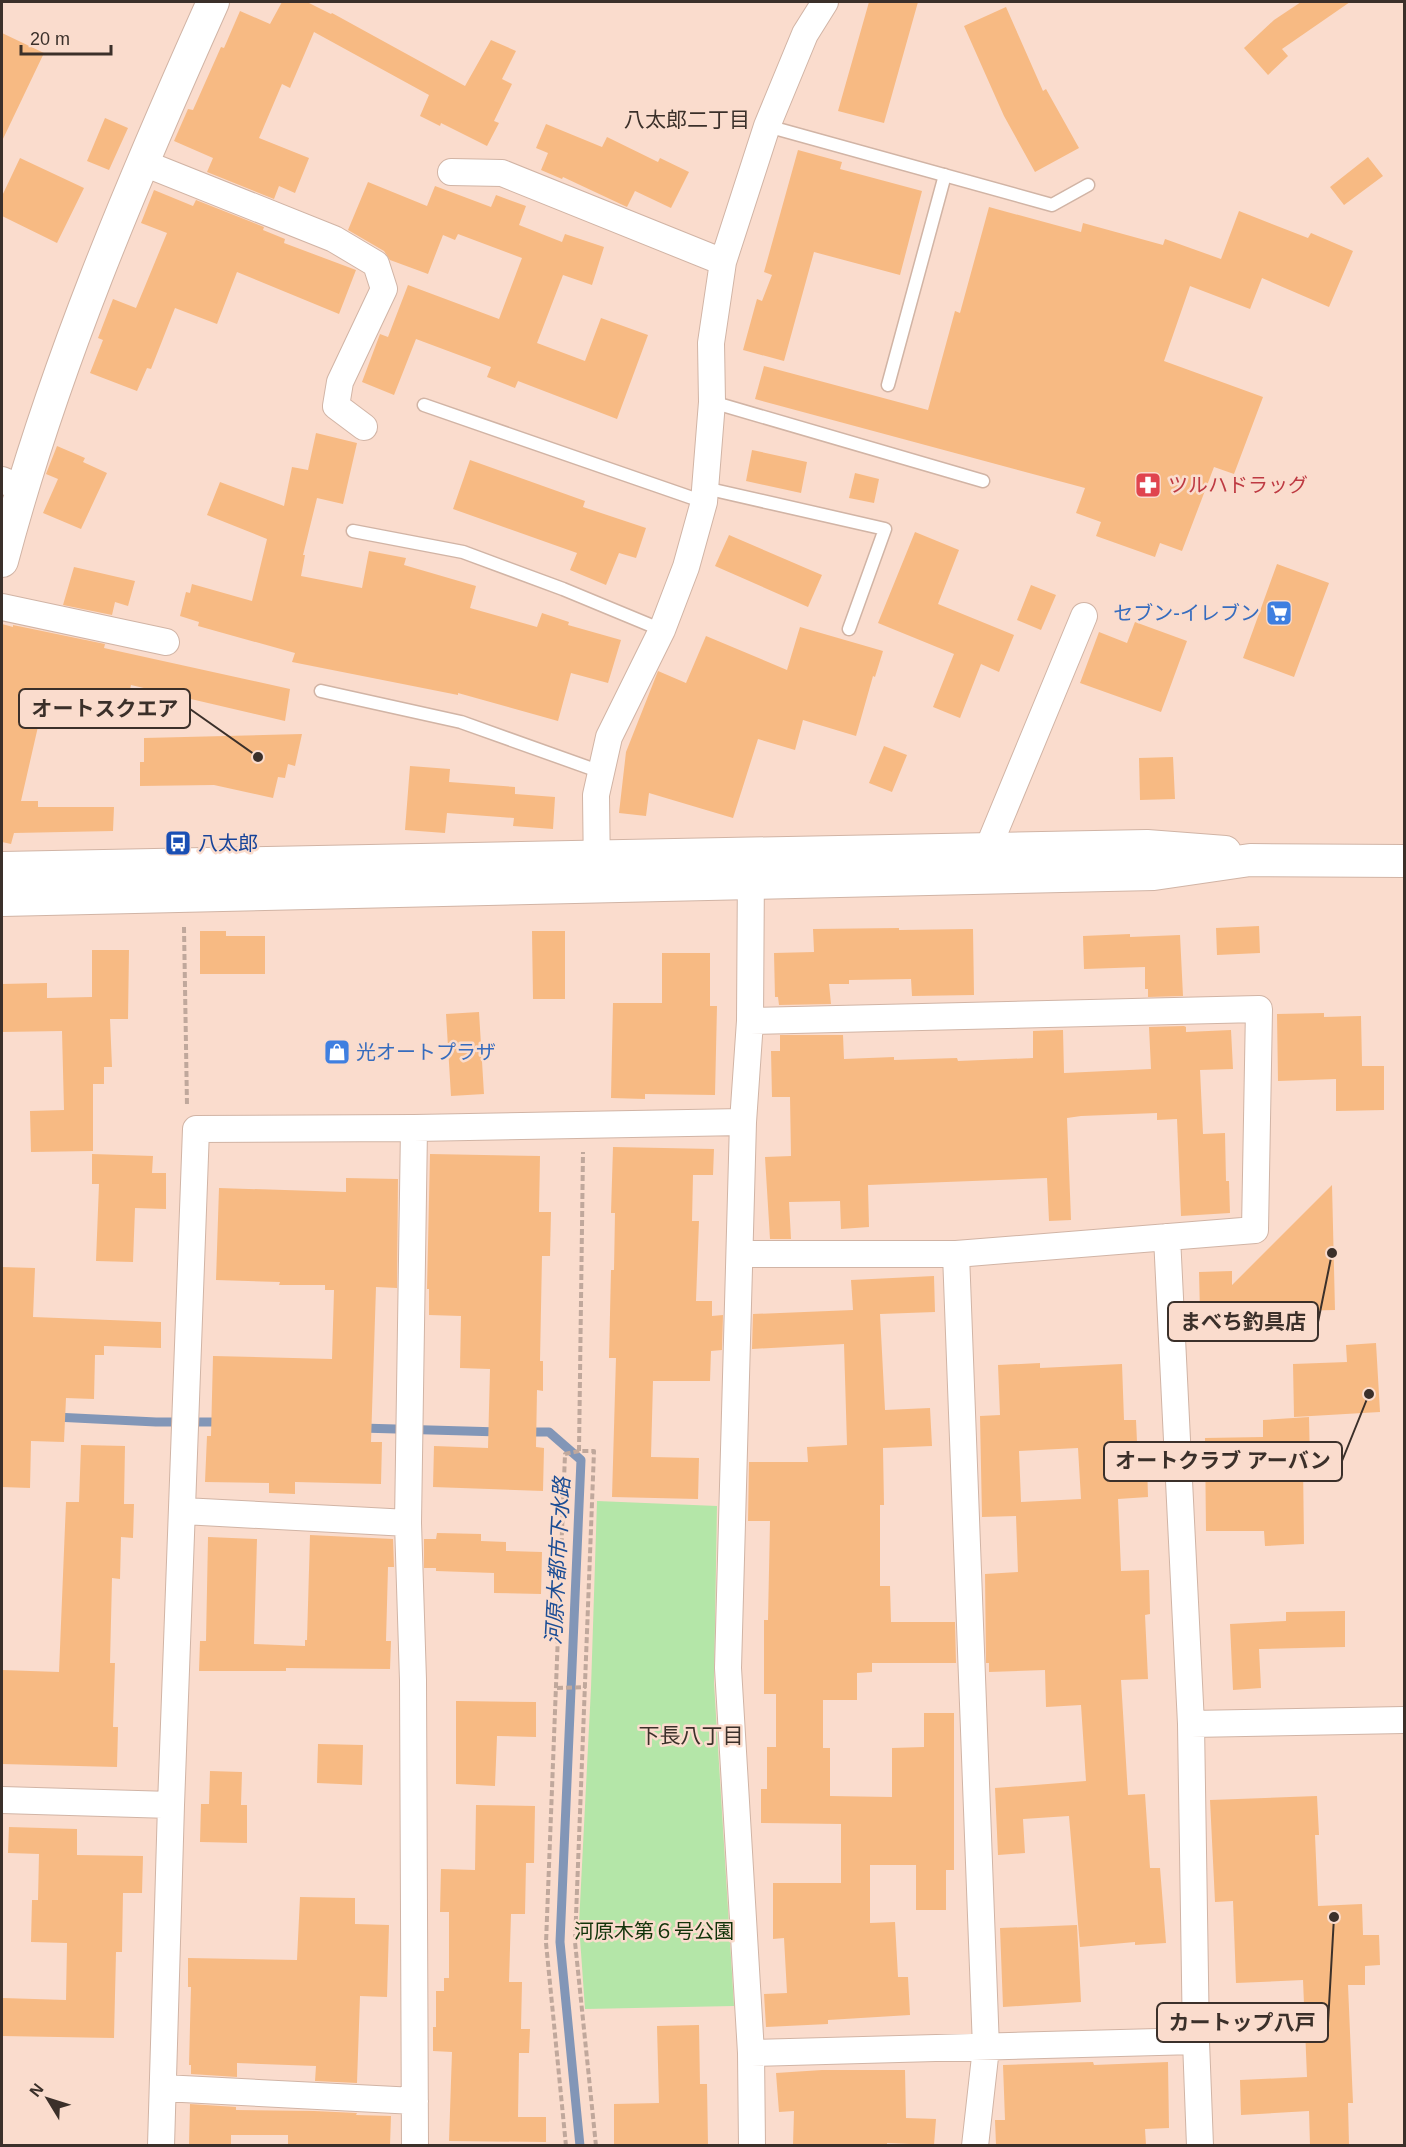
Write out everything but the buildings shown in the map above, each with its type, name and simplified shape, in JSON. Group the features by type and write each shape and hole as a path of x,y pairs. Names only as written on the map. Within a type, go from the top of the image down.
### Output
{"street":[{"path":"2,561 11,484 79,325 141,162 213,2"},
{"path":"597,872 596,795 609,738 662,630 686,567 704,495 712,402 711,343 723,262 767,126 805,34 825,2"},
{"path":"141,162 334,239 376,264 384,289 340,382 336,406 364,427"},
{"path":"451,172 502,173 723,262"},
{"path":"2,607 166,642"},
{"path":"988,848 1084,616"},
{"path":"2,900 597,872 750,853 1147,846 1363,862"},
{"path":"750,853 750,1021 743,1122 728,1668 751,2053 752,2145"},
{"path":"2,868 597,872 751,884 1154,874 1250,860 1404,861"},
{"path":"740,1254 956,1254 1255,1230 1260,1009 750,1021"},
{"path":"161,2145 196,1129 743,1122"},
{"path":"414,1128 408,1523 413,1680 415,2145"},
{"path":"1167,1237 1191,1725 1200,2145"},
{"path":"956,1254 986,2048 975,2145"},
{"path":"183,1511 408,1523"},
{"path":"1191,1725 1404,1720"},
{"path":"2,1800 171,1805"},
{"path":"751,2053 1196,2041"},
{"path":"163,2088 415,2101"}],"lane":[{"path":"767,126 1052,205 1088,184"},
{"path":"888,385 945,175"},
{"path":"712,402 983,481"},
{"path":"424,405 704,495 885,529 849,629"},
{"path":"353,531 463,552 563,589 662,630"},
{"path":"321,691 461,722 601,772"}],"path":[{"path":"184,917 187,1117 196,1129"},
{"path":"579,1451 583,1125"},
{"path":"566,2145 546,1943 565,1454 594,1451 575,1942 596,2145"},
{"path":"557,1688 586,1687"}],"green space":[{"name":"河原木第６号公園","path":"597,1501 717,1506 714,1683 734,2006 585,2009 579,1924 591,1688"}],"waterway":[{"name":"河原木都市下水路","path":"55,1417 156,1422 224,1422"},
{"name":"河原木都市下水路","path":"361,1428 500,1432"},
{"name":"河原木都市下水路","path":"526,1432 549,1432 581,1460 560,1942 580,2146"}],"place":[{"name":"ツルハドラッグ","path":"1148,485"},
{"name":"セブン-イレブン","path":"1279,613"},
{"name":"オートスクエア","path":"258,757"},
{"name":"八太郎","path":"178,843"},
{"name":"光オートプラザ","path":"337,1052"},
{"name":"まべち釣具店","path":"1332,1253"},
{"name":"オートクラブ アーバン","path":"1369,1394"},
{"name":"カートップ八戸","path":"1334,1917"}],"district":[{"name":"八太郎二丁目","path":"687,120"},
{"name":"下長八丁目","path":"691,1736"}]}
